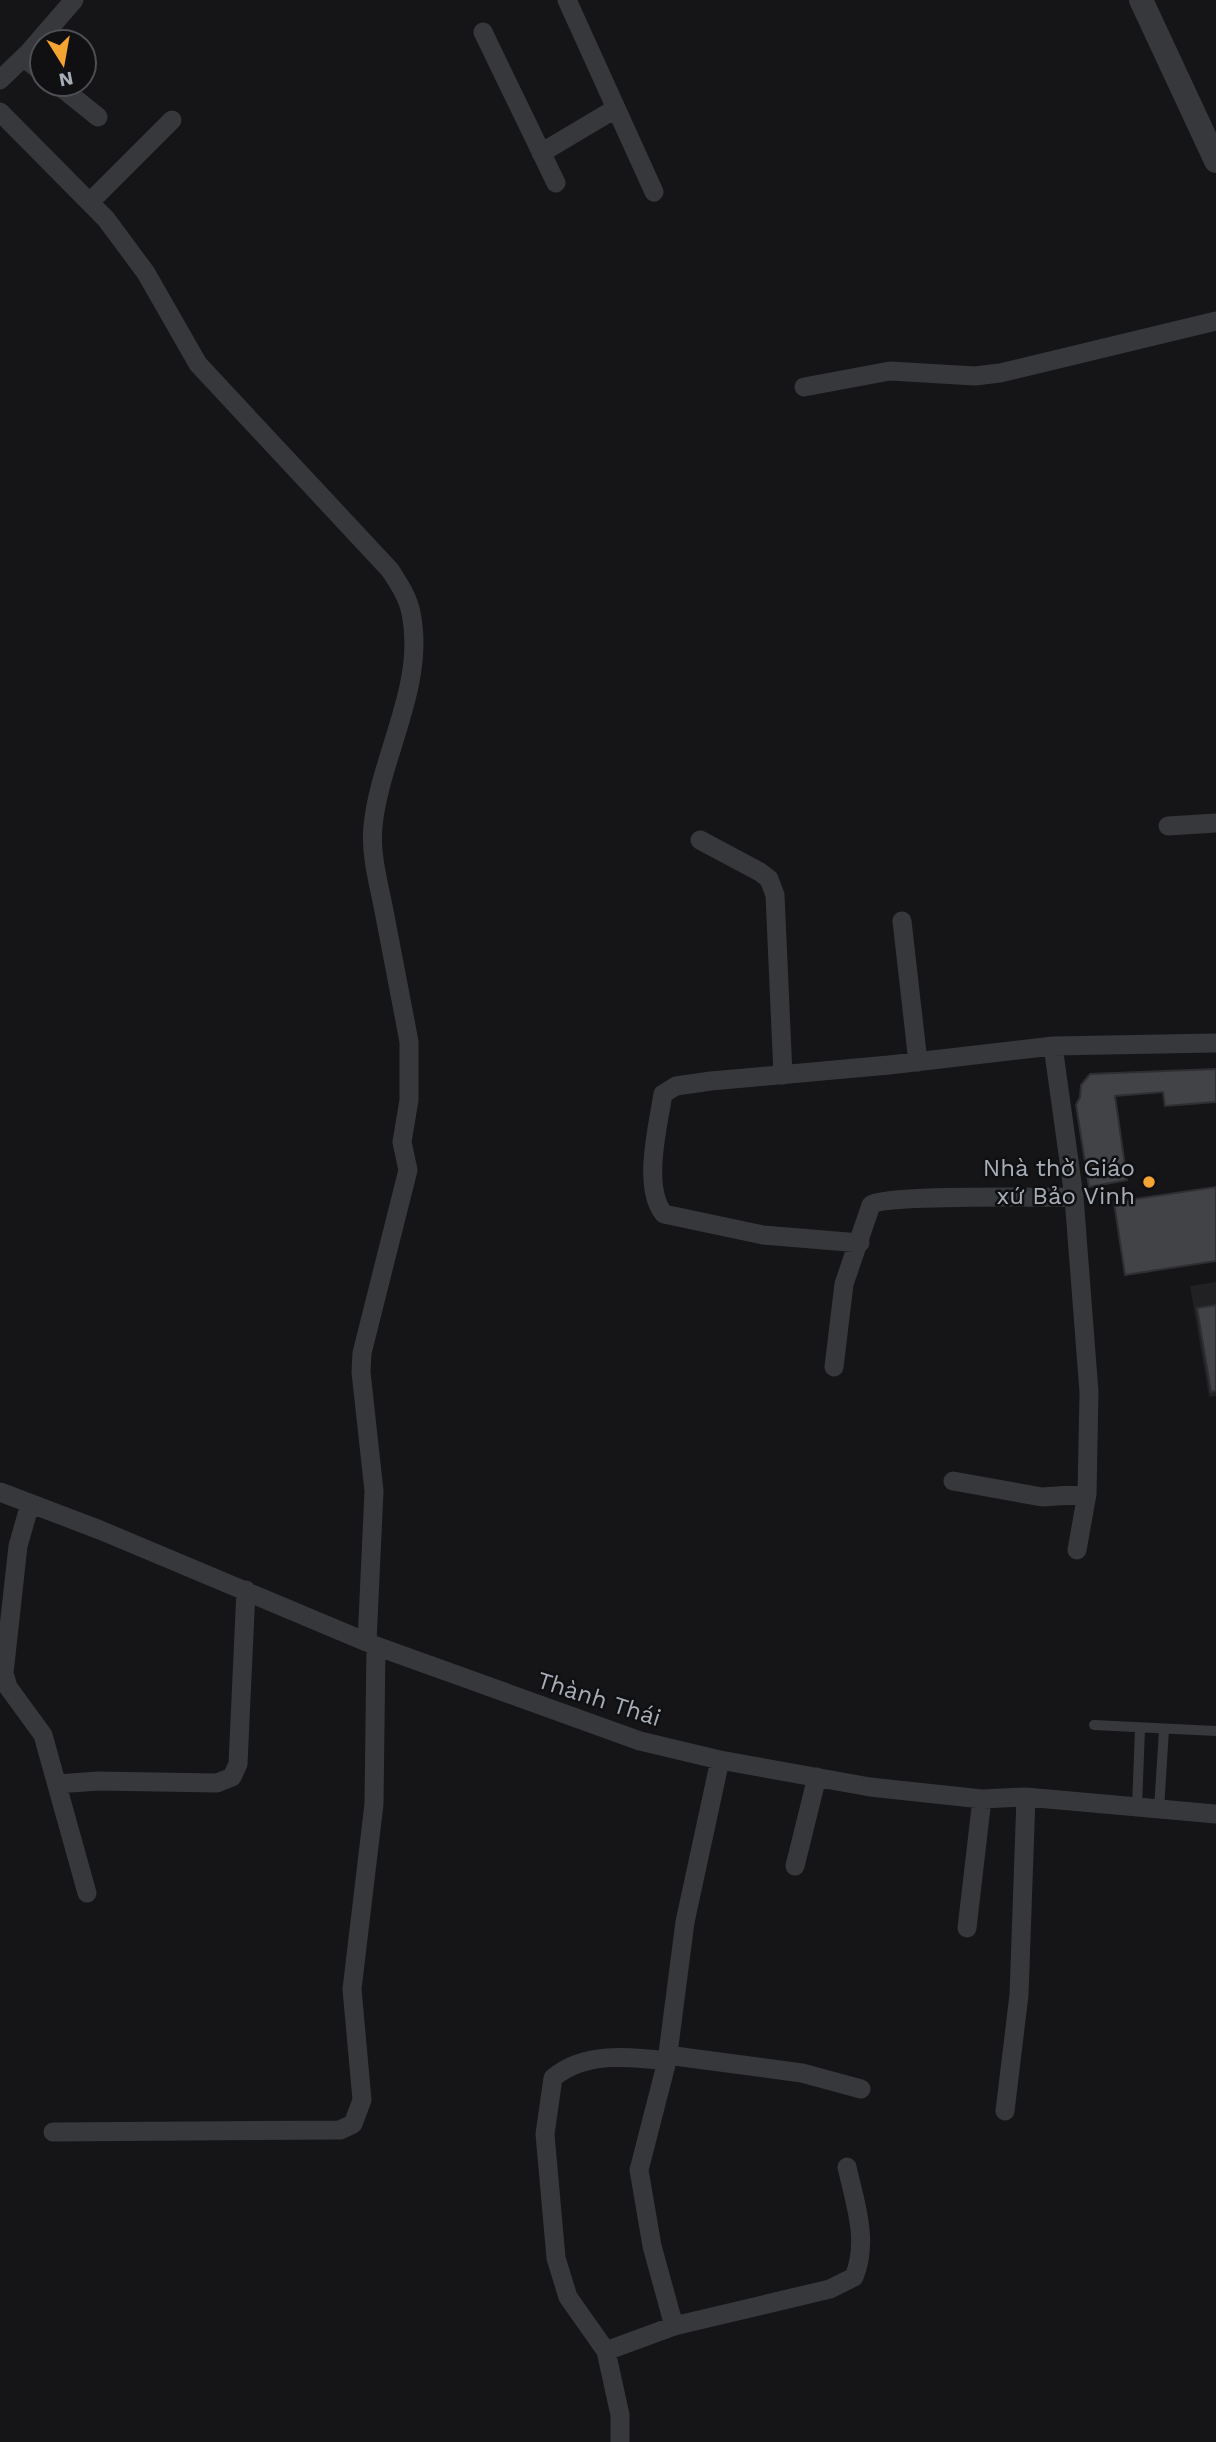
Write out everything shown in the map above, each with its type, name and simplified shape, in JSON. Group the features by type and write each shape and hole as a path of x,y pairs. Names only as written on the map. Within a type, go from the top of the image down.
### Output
{"street":[{"path":"0,80 24,58 74,0"},
{"path":"567,0 654,192"},
{"path":"1141,0 1216,161"},
{"path":"483,32 556,183"},
{"path":"24,58 28,61"},
{"path":"74,98 98,117"},
{"path":"541,153 615,109"},
{"path":"0,112 106,219 146,273 193,357 390,570 405,593 411,613 414,654 410,683 392,741 373,826 376,869 409,1042 410,1066 409,1100 402,1142 408,1170 362,1353 361,1372 374,1491 374,1804 352,1989 362,2100 353,2124 340,2130 53,2132"},
{"path":"90,202 172,120"},
{"path":"804,387 904,370 975,376 1000,373 1216,321"},
{"path":"1168,826 1216,823"},
{"path":"700,839 760,872 769,879 775,895 783,1075"},
{"path":"902,921 918,1062"},
{"path":"860,1243 763,1235 664,1214 655,1202 653,1154 663,1094 669,1088 1053,1046 1216,1043"},
{"path":"1053,1046 1074,1198 1079,1293 1089,1392 1087,1494 1077,1550"},
{"path":"834,1367 844,1284 869,1210 877,1201 1074,1198"},
{"path":"953,1481 1030,1496 1087,1494"},
{"name":"Thành Thái","path":"0,1492 246,1590 372,1644 596,1727 720,1760 870,1787 982,1799 1026,1797 1216,1814"},
{"path":"30,1504 18,1545 5,1673 8,1686 43,1735 87,1893"},
{"path":"57,1784 98,1781 217,1783 232,1777 238,1764 246,1590"},
{"path":"674,2326 652,2246 639,2170 667,2058 685,1922 720,1760"},
{"path":"795,1866 817,1777"},
{"path":"1004,2111 1019,1995 1026,1797"},
{"path":"967,1928 982,1799"},
{"path":"620,2442 620,2415 606,2351 568,2297 556,2258 545,2134 553,2078 572,2063 594,2059 667,2058 802,2073 861,2089"},
{"path":"606,2351 674,2326 830,2289 854,2277 861,2258 860,2227 847,2167"}],"lane":[{"path":"1094,1725 1216,1731"},
{"path":"1137,1807 1140,1729"},
{"path":"1159,1809 1164,1730"}],"shaded area":[{"path":"1216,1282 1216,1396 1209,1397 1190,1286"}],"building":[{"path":"1216,1069 1216,1102 1165,1106 1163,1092 1115,1096 1127,1180 1089,1187 1076,1105 1081,1085 1090,1074"},
{"path":"1216,1187 1216,1261 1125,1275 1114,1202"},
{"path":"1216,1305 1216,1391 1211,1392 1197,1308"}],"place":[{"name":"Nhà thờ Giáo xứ Bảo Vinh","path":"1149,1182"}]}
